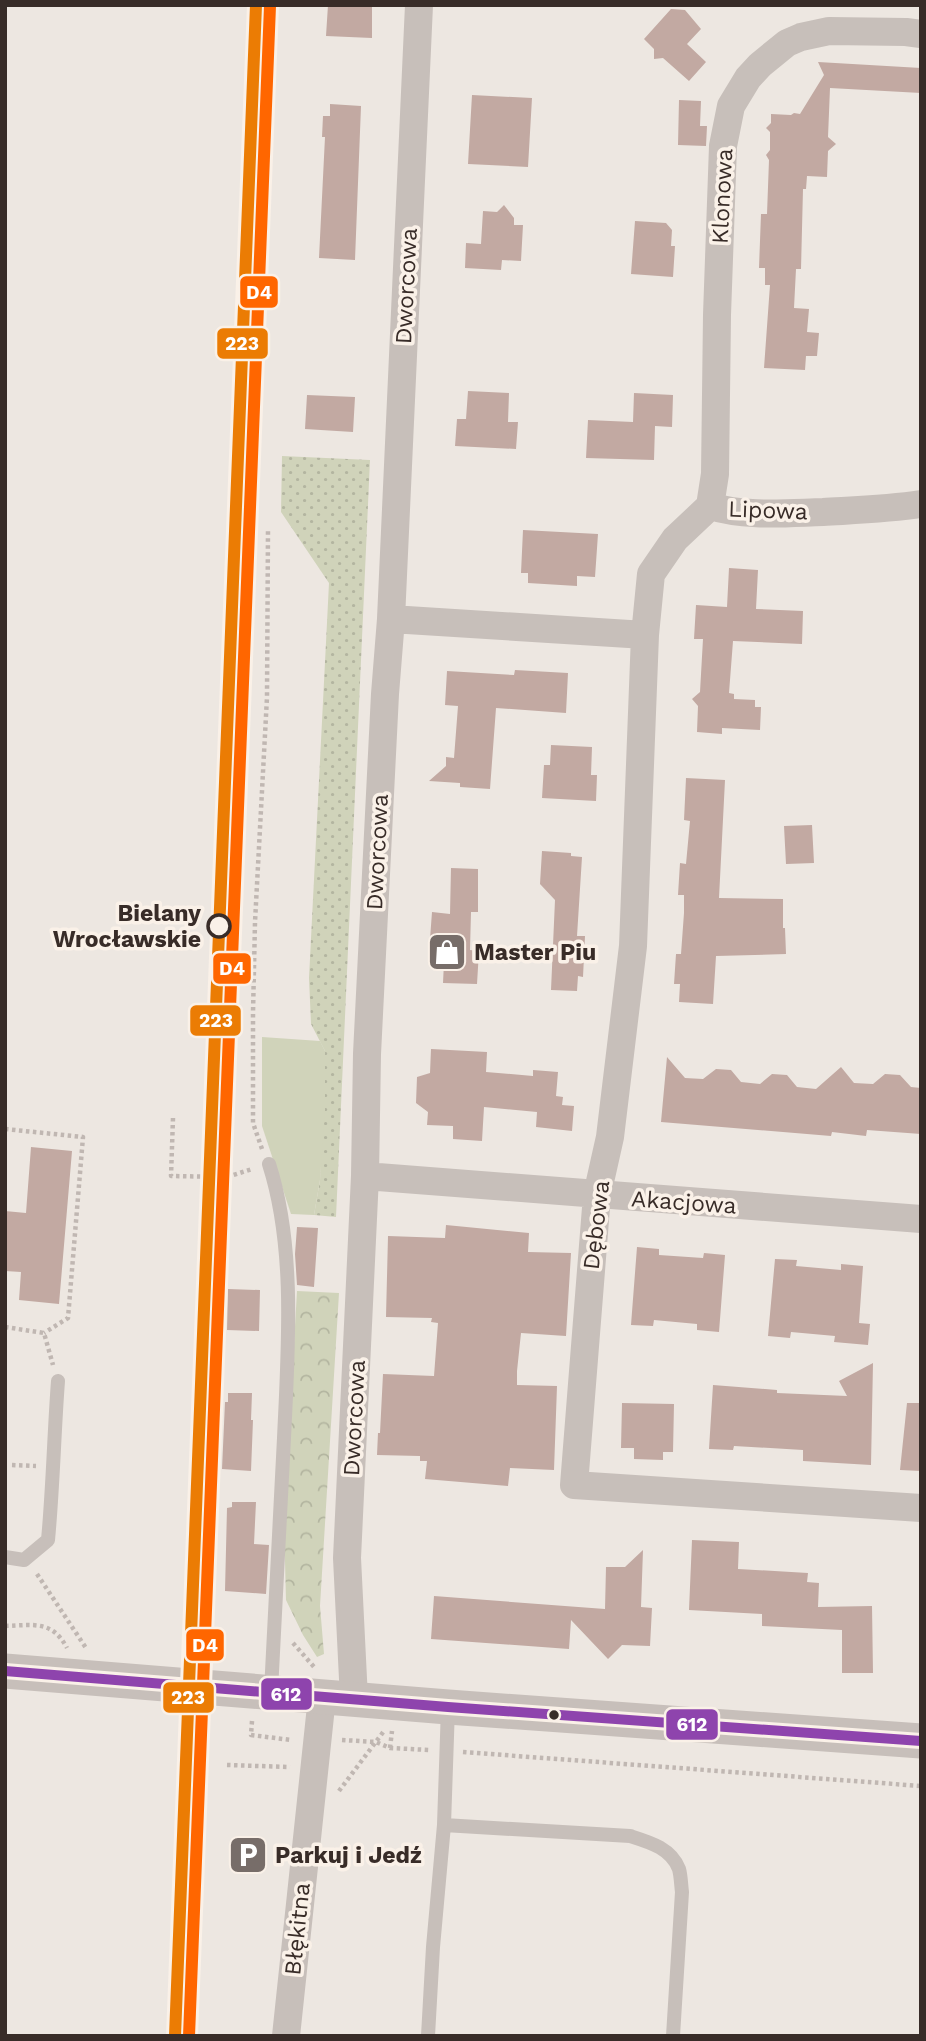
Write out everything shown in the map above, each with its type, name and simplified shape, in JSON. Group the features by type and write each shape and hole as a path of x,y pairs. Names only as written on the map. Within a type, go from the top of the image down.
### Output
{"street":[{"name":"Dworcowa","path":"333,1691 347,1558 365,1176 367,1054 391,619 419,5"},
{"name":"Klonowa","path":"710,506 715,474 723,146 731,106 748,78 760,65 787,43 801,37 829,31 921,34"},
{"name":"Lipowa","path":"645,627 651,574 675,539 710,506 728,512 791,513 891,509 921,504"},
{"path":"391,619 645,627"},
{"name":"Dębowa","path":"645,627 633,946 610,1137 597,1195 573,1485 921,1507"},
{"name":"Akacjowa","path":"365,1176 921,1219"},
{"path":"5,1671 105,1680 262,1705 333,1691 448,1707 921,1741"},
{"name":"Błękitna","path":"286,2036 333,1691"}],"lane":[{"path":"262,1705 274,1642 288,1340 284,1230 277,1191 268,1164"},
{"path":"5,1556 24,1560 47,1540 58,1381"},
{"path":"428,2036 444,1825 448,1707"},
{"path":"444,1825 630,1836 649,1841 668,1852 679,1870 682,1892 673,2036"}],"path":[{"path":"268,529 267,697 256,922 253,1123 268,1164"},
{"path":"173,1118 171,1176 227,1177 230,1119"},
{"path":"5,1129 83,1137 68,1318 44,1333 5,1326"},
{"path":"44,1333 58,1381"},
{"path":"27,1557 88,1650"},
{"path":"5,1626 40,1624 52,1629 60,1636 67,1649 66,1659"},
{"path":"274,1642 293,1643 333,1691"},
{"path":"262,1705 251,1735 301,1741"},
{"path":"333,1740 376,1742 390,1748 921,1786"},
{"path":"227,1765 289,1767 299,1761"}],"green space":[{"path":"282,456 370,460 336,1217 314,1215 320,1180 325,1051 311,1024 309,978 329,583 281,512"},
{"path":"262,1037 320,1041 325,1051 325,1111 320,1180 314,1215 291,1214 262,1126"},
{"path":"297,1291 339,1293 320,1606 324,1654 317,1657 286,1600 284,1522"}],"building":[{"path":"328,5 372,5 372,38 326,36"},
{"path":"671,9 685,10 701,29 687,44 706,62 689,81 663,58 654,59 654,49 644,39"},
{"path":"818,62 921,68 921,93 830,88 828,137 836,144 828,151 827,177 807,176 806,189 803,189 801,269 796,269 794,308 809,309 807,332 819,333 817,356 806,356 805,370 764,368 770,285 765,285 765,268 759,268 761,214 767,214 769,160 766,155 770,150 770,132 766,128 771,123 771,114 800,114 824,75"},
{"path":"472,95 532,98 528,167 468,164"},
{"path":"679,100 701,101 700,126 707,126 706,146 678,145"},
{"path":"330,104 361,106 355,260 319,258 325,137 322,137 323,116 330,116"},
{"path":"504,205 514,218 514,225 523,225 521,261 502,260 501,270 465,268 466,243 481,244 483,211 497,212"},
{"path":"635,221 666,223 672,230 671,246 675,246 673,277 631,274"},
{"path":"468,391 509,393 508,422 518,422 516,449 455,446 457,419 466,419"},
{"path":"634,393 673,395 672,427 655,426 654,460 586,458 588,420 633,422"},
{"path":"307,395 355,397 353,432 305,429"},
{"path":"523,530 598,534 595,577 577,576 577,586 528,583 528,573 521,573"},
{"path":"729,568 758,570 756,609 803,611 802,644 733,641 729,693 734,694 734,699 755,700 755,707 761,707 760,730 722,728 722,734 697,732 698,706 692,699 700,692 703,639 694,639 696,605 727,607"},
{"path":"515,670 568,673 566,713 496,708 490,789 429,781 446,766 446,757 454,758 458,706 445,705 447,671 514,675"},
{"path":"551,745 592,747 591,775 597,775 596,801 542,798 544,765 550,765"},
{"path":"686,778 725,780 719,898 783,899 786,954 716,956 713,1004 679,1002 680,984 674,984 676,954 681,954 684,913 684,895 678,895 680,863 686,864 690,821 684,820"},
{"path":"812,825 814,863 786,864 784,826"},
{"path":"542,851 571,853 571,856 582,857 577,936 585,936 583,977 578,976 577,991 551,990 555,900 540,884"},
{"path":"451,868 478,869 478,912 471,912 470,950 479,951 477,984 443,983 445,941 430,939 432,912 450,914"},
{"path":"431,1049 487,1052 486,1072 533,1076 533,1070 558,1072 556,1096 563,1097 562,1105 574,1106 572,1131 536,1127 537,1112 484,1107 482,1141 453,1139 453,1126 427,1125 428,1112 416,1103 417,1077 430,1073"},
{"path":"667,1057 685,1078 703,1079 716,1069 731,1070 741,1082 760,1084 772,1074 787,1075 797,1087 816,1089 841,1067 854,1083 873,1084 885,1074 900,1075 911,1087 921,1088 921,1134 867,1130 866,1136 832,1132 831,1136 661,1122"},
{"path":"31,1147 72,1151 59,1304 19,1300 21,1272 5,1271 5,1211 26,1213"},
{"path":"446,1225 529,1233 528,1252 571,1253 566,1336 521,1333 517,1371 517,1385 557,1386 554,1470 510,1468 508,1486 425,1479 427,1461 420,1461 420,1456 377,1455 383,1374 434,1376 438,1323 431,1322 432,1318 386,1317 388,1236 445,1238"},
{"path":"297,1227 318,1228 314,1287 297,1285"},
{"path":"637,1247 659,1249 659,1255 703,1258 704,1253 725,1255 719,1332 697,1330 697,1324 654,1320 653,1326 631,1325"},
{"path":"775,1259 797,1260 796,1266 841,1270 841,1264 863,1266 859,1323 870,1324 868,1345 834,1342 835,1336 791,1332 790,1338 768,1336"},
{"path":"228,1289 260,1290 259,1331 227,1330"},
{"path":"873,1363 871,1465 803,1461 803,1450 734,1446 733,1450 709,1449 713,1385 777,1390 777,1393 847,1396 839,1381"},
{"path":"228,1393 252,1393 251,1471 222,1469 225,1402 228,1402"},
{"path":"622,1403 674,1404 673,1452 663,1452 663,1460 634,1459 634,1448 621,1448"},
{"path":"907,1403 921,1403 921,1471 900,1470"},
{"path":"232,1502 256,1502 254,1544 269,1545 266,1594 225,1591 227,1508 232,1507"},
{"path":"692,1540 739,1542 738,1569 808,1573 807,1582 819,1583 818,1607 872,1606 873,1673 842,1673 842,1630 762,1626 762,1614 689,1610"},
{"path":"643,1550 641,1607 652,1608 650,1646 622,1645 608,1659 571,1620 569,1649 431,1639 434,1596 605,1609 606,1567 625,1567"}],"transit line":[{"name":"223","path":"175,2036 256,5"},
{"name":"D4","path":"189,2036 270,6"},
{"name":"612","path":"5,1671 448,1707 921,1741"}],"place":[{"name":"Bielany Wrocławskie","path":"219,926"},
{"name":"Master Piu","path":"447,952"},
{"name":"Parkuj i Jedź","path":"248,1855"}]}
